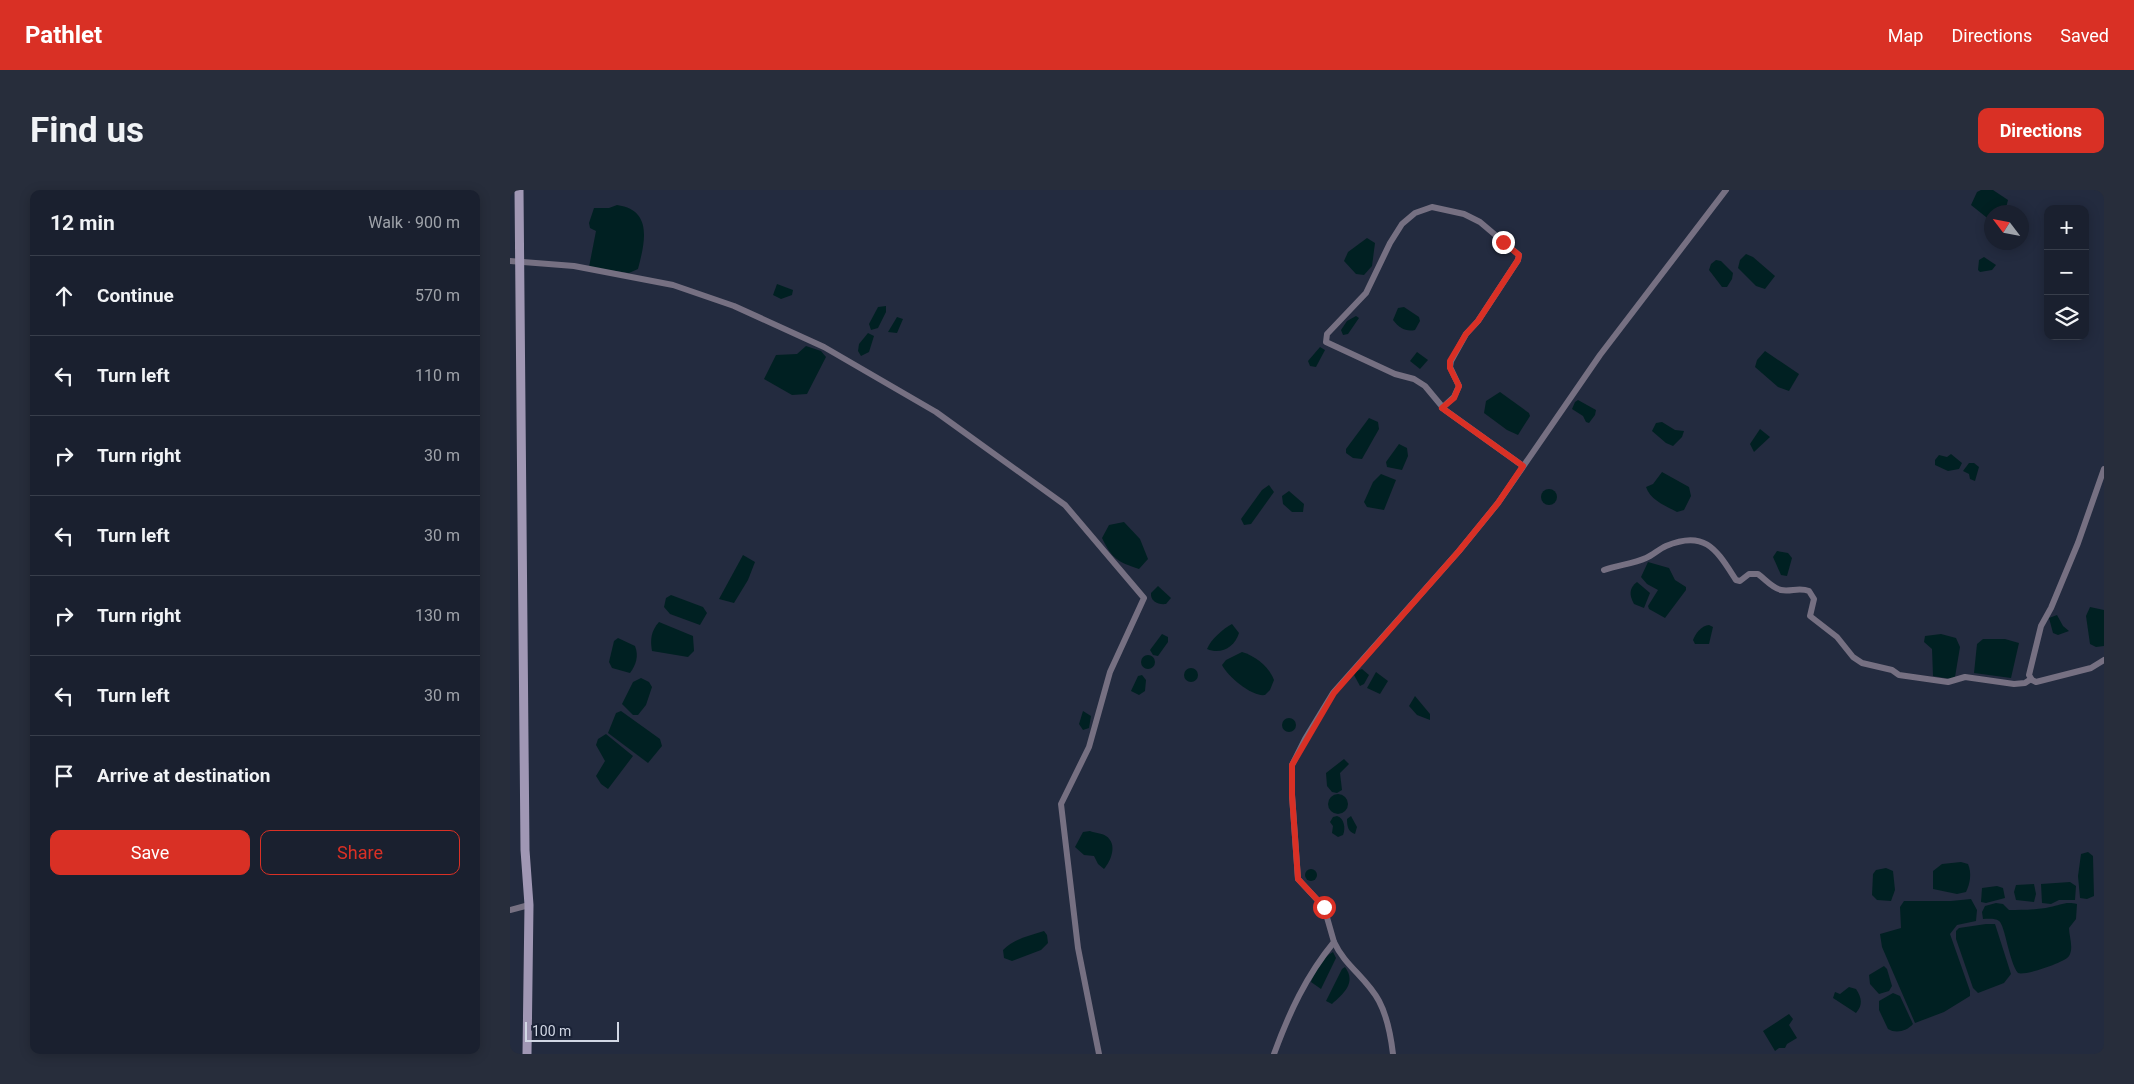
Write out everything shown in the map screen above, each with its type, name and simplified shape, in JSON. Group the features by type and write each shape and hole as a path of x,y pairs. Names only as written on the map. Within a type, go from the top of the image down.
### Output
{"main road":[{"path":"519,190 514,261 525,850 529,905 527,1054"}],"street":[{"path":"1393,1054 1391,1039 1379,1001 1357,973 1341,958 1334,942 1324,907 1298,879 1292,795 1292,765 1334,693 1459,551 1498,503 1600,355 1726,190"},
{"path":"1442,408 1454,398 1459,386 1450,368 1450,361 1466,334 1478,321 1518,260 1519,255 1472,217 1432,207 1414,213 1402,224 1382,257 1366,293 1326,338 1326,342 1395,374 1414,379 1425,386 1442,408 1523,466"},
{"path":"514,261 574,266 672,285 742,309 824,347 936,412 1065,505 1144,598 1110,672 1089,747 1061,804 1078,948 1099,1054"},
{"path":"2104,469 2078,543 2041,626 2029,675 2036,682 2091,668 2104,660"},
{"path":"1604,570 1645,559 1666,546 1681,542 1703,542 1717,550 1736,580 1740,580 1749,574 1758,574 1767,583 1782,590 1799,588 1809,591 1814,599 1810,616 1830,631 1847,652 1862,663 1884,667 1905,676 1948,682 1965,677 2018,684 2031,678"},
{"path":"510,910 529,905"},
{"path":"1274,1054 1290,1011 1317,962 1334,942"}],"shaded area":[{"path":"1993,190 2008,200 2007,205 1984,205 1984,215 1971,205 1977,192"},
{"path":"617,205 629,208 636,213 644,229 643,248 638,269 629,273 589,267 596,231 590,228 589,223 594,208 609,208"},
{"path":"1367,238 1375,243 1372,266 1364,275 1356,274 1344,261 1348,252"},
{"path":"1746,254 1753,257 1775,276 1765,289 1756,286 1738,268 1740,260"},
{"path":"1984,257 1996,265 1992,270 1980,272 1978,270 1979,260"},
{"path":"1716,260 1721,261 1733,273 1727,287 1722,287 1709,270 1711,264"},
{"path":"777,284 793,290 792,295 781,299 773,295"},
{"path":"886,306 886,312 878,328 871,330 869,324 878,307"},
{"path":"1404,307 1419,317 1420,321 1415,330 1403,329 1393,320 1398,308"},
{"path":"1356,316 1359,318 1348,334 1343,335 1341,330 1347,321"},
{"path":"897,317 903,319 897,333 888,332"},
{"path":"868,333 874,336 869,352 861,356 858,351 859,344"},
{"path":"806,346 821,351 826,357 807,394 792,395 764,379 776,355 797,354"},
{"path":"1320,347 1325,350 1316,367 1310,366 1308,361"},
{"path":"1765,351 1799,374 1789,391 1778,387 1755,367 1757,360"},
{"path":"1417,352 1428,360 1420,369 1410,361"},
{"path":"1500,392 1529,413 1530,416 1518,435 1507,430 1484,413 1486,401"},
{"path":"1578,400 1596,410 1589,423 1586,422 1583,416 1572,409"},
{"path":"1369,418 1378,422 1379,429 1362,459 1353,458 1346,453 1346,449"},
{"path":"1662,422 1675,430 1684,431 1682,437 1673,446 1666,443 1652,431 1656,423"},
{"path":"1760,429 1770,437 1754,452 1750,444"},
{"path":"1399,444 1407,448 1408,456 1402,470 1387,467 1386,462"},
{"path":"1951,454 1962,463 1959,469 1948,471 1935,465 1935,460 1939,455 1947,457"},
{"path":"1969,463 1974,463 1979,467 1975,481 1970,479 1969,474 1963,471"},
{"path":"1662,472 1689,487 1691,496 1684,510 1677,512 1659,502 1648,492 1646,487 1653,484"},
{"path":"1381,474 1396,480 1384,510 1367,507 1364,502 1373,482"},
{"path":"1269,485 1274,492 1251,524 1244,525 1241,519 1262,490"},
{"path":"1549,489 1557,497 1549,505 1541,497"},
{"path":"1289,491 1304,504 1303,512 1292,512 1283,504 1282,496"},
{"path":"1124,522 1140,539 1148,559 1139,569 1116,559 1102,538 1109,525"},
{"path":"1777,551 1788,553 1792,558 1787,576 1781,575 1773,557"},
{"path":"743,555 755,562 748,580 734,603 719,599"},
{"path":"1648,562 1669,568 1675,580 1686,587 1686,590 1665,618 1649,609 1648,606 1658,590 1647,584 1641,577"},
{"path":"1637,582 1650,593 1644,608 1634,604 1631,598 1631,589"},
{"path":"1158,586 1171,598 1166,604 1157,603 1151,596 1151,593"},
{"path":"671,595 703,607 707,613 700,625 670,614 664,607 666,598"},
{"path":"2090,607 2104,610 2104,646 2096,647 2090,644 2086,616"},
{"path":"2057,615 2063,626 2069,631 2058,635 2053,633 2049,618"},
{"path":"659,622 693,636 694,651 688,657 652,651 652,635"},
{"path":"1232,624 1239,633 1231,646 1217,651 1207,649 1218,635"},
{"path":"1709,625 1713,627 1709,644 1695,644 1693,640 1697,633 1704,626"},
{"path":"1162,634 1168,637 1168,642 1158,656 1153,655 1150,650"},
{"path":"1941,634 1956,638 1960,647 1955,677 1951,679 1933,676 1932,649 1924,642 1925,636"},
{"path":"618,638 635,646 636,660 630,673 612,668 609,662 614,641"},
{"path":"1983,639 2005,639 2019,643 2011,678 1974,673 1977,644"},
{"path":"1242,652 1252,656 1272,675 1274,680 1270,690 1265,695 1247,690 1229,675 1222,665 1226,660"},
{"path":"1145,655 1151,655 1155,662 1151,669 1145,669 1141,665 1141,659"},
{"path":"1191,668 1196,670 1198,675 1196,680 1191,682 1186,680 1184,675 1186,670"},
{"path":"1362,669 1369,675 1364,684 1360,686 1354,675"},
{"path":"1376,672 1388,681 1380,694 1367,688"},
{"path":"1142,675 1146,680 1145,691 1139,695 1131,691 1138,676"},
{"path":"641,678 649,682 652,687 646,705 638,715 633,715 622,704 633,682"},
{"path":"1415,696 1430,714 1430,720 1417,715 1409,706"},
{"path":"621,711 660,739 662,746 648,763 608,733 616,713"},
{"path":"1083,711 1091,716 1089,728 1083,730 1079,724"},
{"path":"1289,718 1294,720 1296,725 1294,730 1289,732 1284,730 1282,725 1284,720"},
{"path":"606,734 633,756 608,789 601,784 596,776 605,761 596,745 598,739"},
{"path":"1344,759 1349,764 1340,773 1342,790 1337,793 1332,792 1327,786 1326,773"},
{"path":"1338,794 1345,797 1348,804 1345,811 1338,814 1331,811 1328,804 1331,797"},
{"path":"1337,816 1343,821 1344,826 1343,835 1338,837 1332,833 1333,826 1330,822 1333,817"},
{"path":"1351,816 1357,827 1355,834 1349,830 1348,826 1347,819"},
{"path":"1090,831 1104,835 1112,843 1111,857 1104,869 1098,864 1094,856 1084,855 1075,847 1083,832"},
{"path":"2088,852 2093,856 2094,896 2087,899 2080,898 2078,876 2081,854"},
{"path":"1961,862 1968,864 1970,871 1966,892 1957,894 1933,889 1933,871 1942,864"},
{"path":"1886,868 1893,871 1895,890 1891,901 1877,900 1872,895 1873,874 1876,870"},
{"path":"1311,869 1317,875 1311,881 1305,875"},
{"path":"2070,882 2076,886 2075,900 2059,900 2051,904 2042,903 2041,884"},
{"path":"2034,884 2036,894 2034,902 2016,900 2014,892 2016,885"},
{"path":"1997,886 2003,888 2005,898 1986,903 1981,902 1982,888"},
{"path":"1971,899 1977,910 1976,921 1957,925 1950,934 1970,991 1970,996 1944,1012 1915,1023 1882,947 1880,934 1901,928 1900,907 1904,901"},
{"path":"1996,903 2003,904 2009,910 2040,909 2066,903 2077,904 2076,919 2069,928 2071,946 2069,956 2061,962 2045,968 2018,973 2012,961 2001,924 1996,919 1983,919 1982,912 1985,906"},
{"path":"1995,924 2011,974 2004,983 1978,993 1973,988 1956,939 1956,931 1959,928"},
{"path":"1044,931 1047,935 1048,943 1041,950 1012,961 1004,958 1003,950 1012,943"},
{"path":"1333,952 1336,958 1321,989 1311,982 1319,965"},
{"path":"1884,966 1887,969 1892,986 1889,991 1879,994 1870,984 1869,975"},
{"path":"1345,967 1350,978 1349,983 1344,992 1332,1004 1326,1001 1342,969"},
{"path":"1849,987 1856,989 1860,995 1861,1004 1856,1013 1833,998 1835,992 1840,994"},
{"path":"1893,993 1900,996 1913,1024 1901,1031 1888,1029 1879,1010 1879,1001"},
{"path":"1789,1014 1793,1019 1789,1025 1797,1038 1787,1044 1785,1048 1779,1048 1775,1051 1763,1031"}],"route":[{"path":"1324,907 1298,879 1294,836 1292,765 1305,739 1328,706 1334,693 1459,551 1498,503 1523,466 1442,408 1454,398 1459,386 1450,368 1450,361 1466,334 1478,321 1518,260 1519,255 1503,242"}]}
